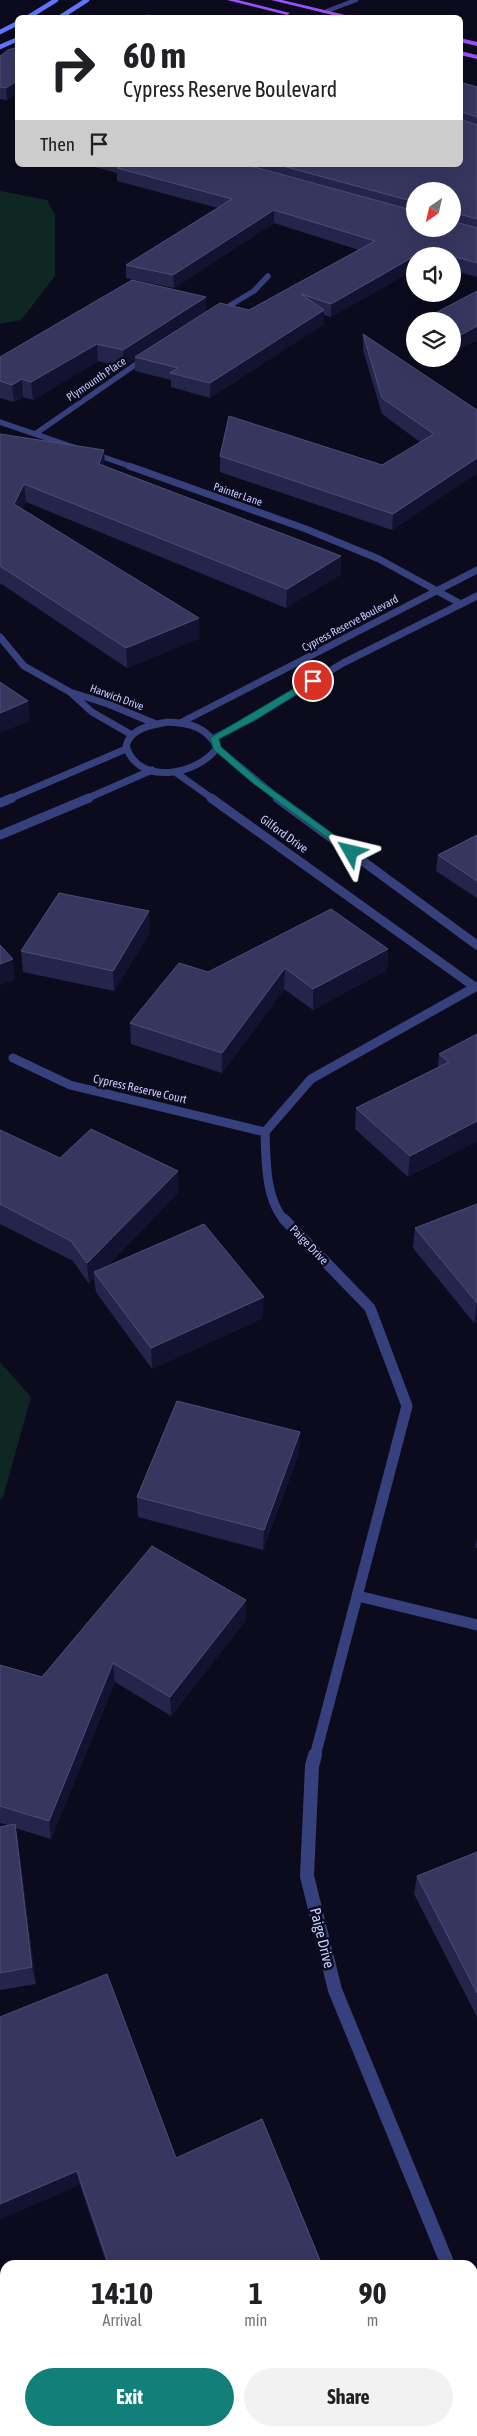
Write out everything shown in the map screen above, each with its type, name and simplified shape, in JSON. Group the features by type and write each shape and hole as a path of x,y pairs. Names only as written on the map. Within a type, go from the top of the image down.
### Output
{"main road":[{"path":"230,0 292,14"},
{"path":"274,0 326,14"},
{"path":"463,41 477,44"},
{"path":"463,49 477,52"},
{"path":"463,54 477,56"}],"street":[{"path":"32,15 56,0"},
{"path":"64,15 87,0"},
{"path":"326,14 356,0"},
{"path":"0,32 15,24"},
{"path":"0,47 15,40"},
{"path":"212,316 254,291 268,276"},
{"name":"Plymounth Place","path":"35,434 153,353"},
{"name":"Painter Lane","path":"0,422 306,529 379,559 461,604"},
{"name":"Cypress Reserve Boulevard","path":"180,723 477,570"},
{"path":"214,738 254,717 343,663 477,596"},
{"name":"Harwich Drive","path":"0,637 24,666 70,692 108,704 156,724"},
{"name":"Harwich Drive","path":"70,692 92,712 132,735"},
{"path":"180,723 206,731 214,738 217,748 211,759 196,768 175,772 152,770 133,761 126,749 127,742 132,735 142,728 156,724 180,723"},
{"name":"Gilford Drive","path":"217,748 257,782 477,946"},
{"path":"0,803 126,749"},
{"path":"0,835 152,770"},
{"name":"Gilford Drive","path":"175,772 476,987"},
{"path":"265,1132 311,1079 476,987"},
{"name":"Cypress Reserve Court","path":"13,1058 70,1086 265,1132"},
{"name":"Paige Drive","path":"265,1132 266,1169 278,1212 370,1308 407,1406 312,1766 307,1876 334,1990 446,2260"},
{"path":"358,1596 477,1625"}],"green space":[{"path":"0,191 47,200 55,215 55,276 21,320 0,324"},
{"path":"0,1362 31,1397 3,1497 0,1499"}],"building":[{"path":"15,48 15,82 6,88 0,87 0,56"},
{"path":"463,83 477,87 477,117 463,112"},
{"path":"463,120 477,125 477,219 461,215 461,182 406,182 406,200 286,167 463,167"},
{"path":"254,167 406,209 406,238 461,238 461,224 477,228 477,263 461,259 461,247 406,247 406,261 331,304 301,294 324,310 210,383 170,373 178,368 135,357 220,303 249,310 375,241 274,210 173,275 126,265 232,199 117,168"},
{"path":"132,280 206,297 123,350 97,344 31,382 22,379 12,385 0,381 0,357"},
{"path":"477,291 477,326 461,335 461,312 437,312 456,302 461,302 461,299"},
{"path":"363,334 406,363 406,367 412,367 477,410 477,458 393,514 220,456 229,416 382,465 434,434 382,398"},
{"path":"0,434 104,450 99,464 341,556 287,589 24,484 14,504 199,618 126,648 0,566"},
{"path":"0,682 28,701 0,713"},
{"path":"477,835 477,881 438,855"},
{"path":"59,893 149,911 113,971 21,951"},
{"path":"331,909 388,949 313,989 285,968 222,1053 130,1023 179,963 208,972"},
{"path":"0,945 13,959 0,964"},
{"path":"477,1034 477,1121 410,1156 356,1108 449,1062 439,1054"},
{"path":"91,1129 178,1171 87,1263 71,1241 0,1204 0,1130 60,1158"},
{"path":"477,1204 477,1303 415,1228"},
{"path":"204,1224 264,1297 151,1348 94,1272"},
{"path":"177,1401 300,1432 264,1530 137,1497"},
{"path":"152,1546 246,1600 170,1697 113,1663 49,1821 0,1806 0,1665 42,1677"},
{"path":"15,1824 32,1967 0,1973 0,1827"},
{"path":"477,1852 477,1993 417,1876"},
{"path":"107,1974 176,2158 262,2119 320,2260 107,2260 77,2171 0,2204 0,2017"}],"route":[{"path":"313,681 254,717 214,738 217,748 257,782 351,852"}]}
